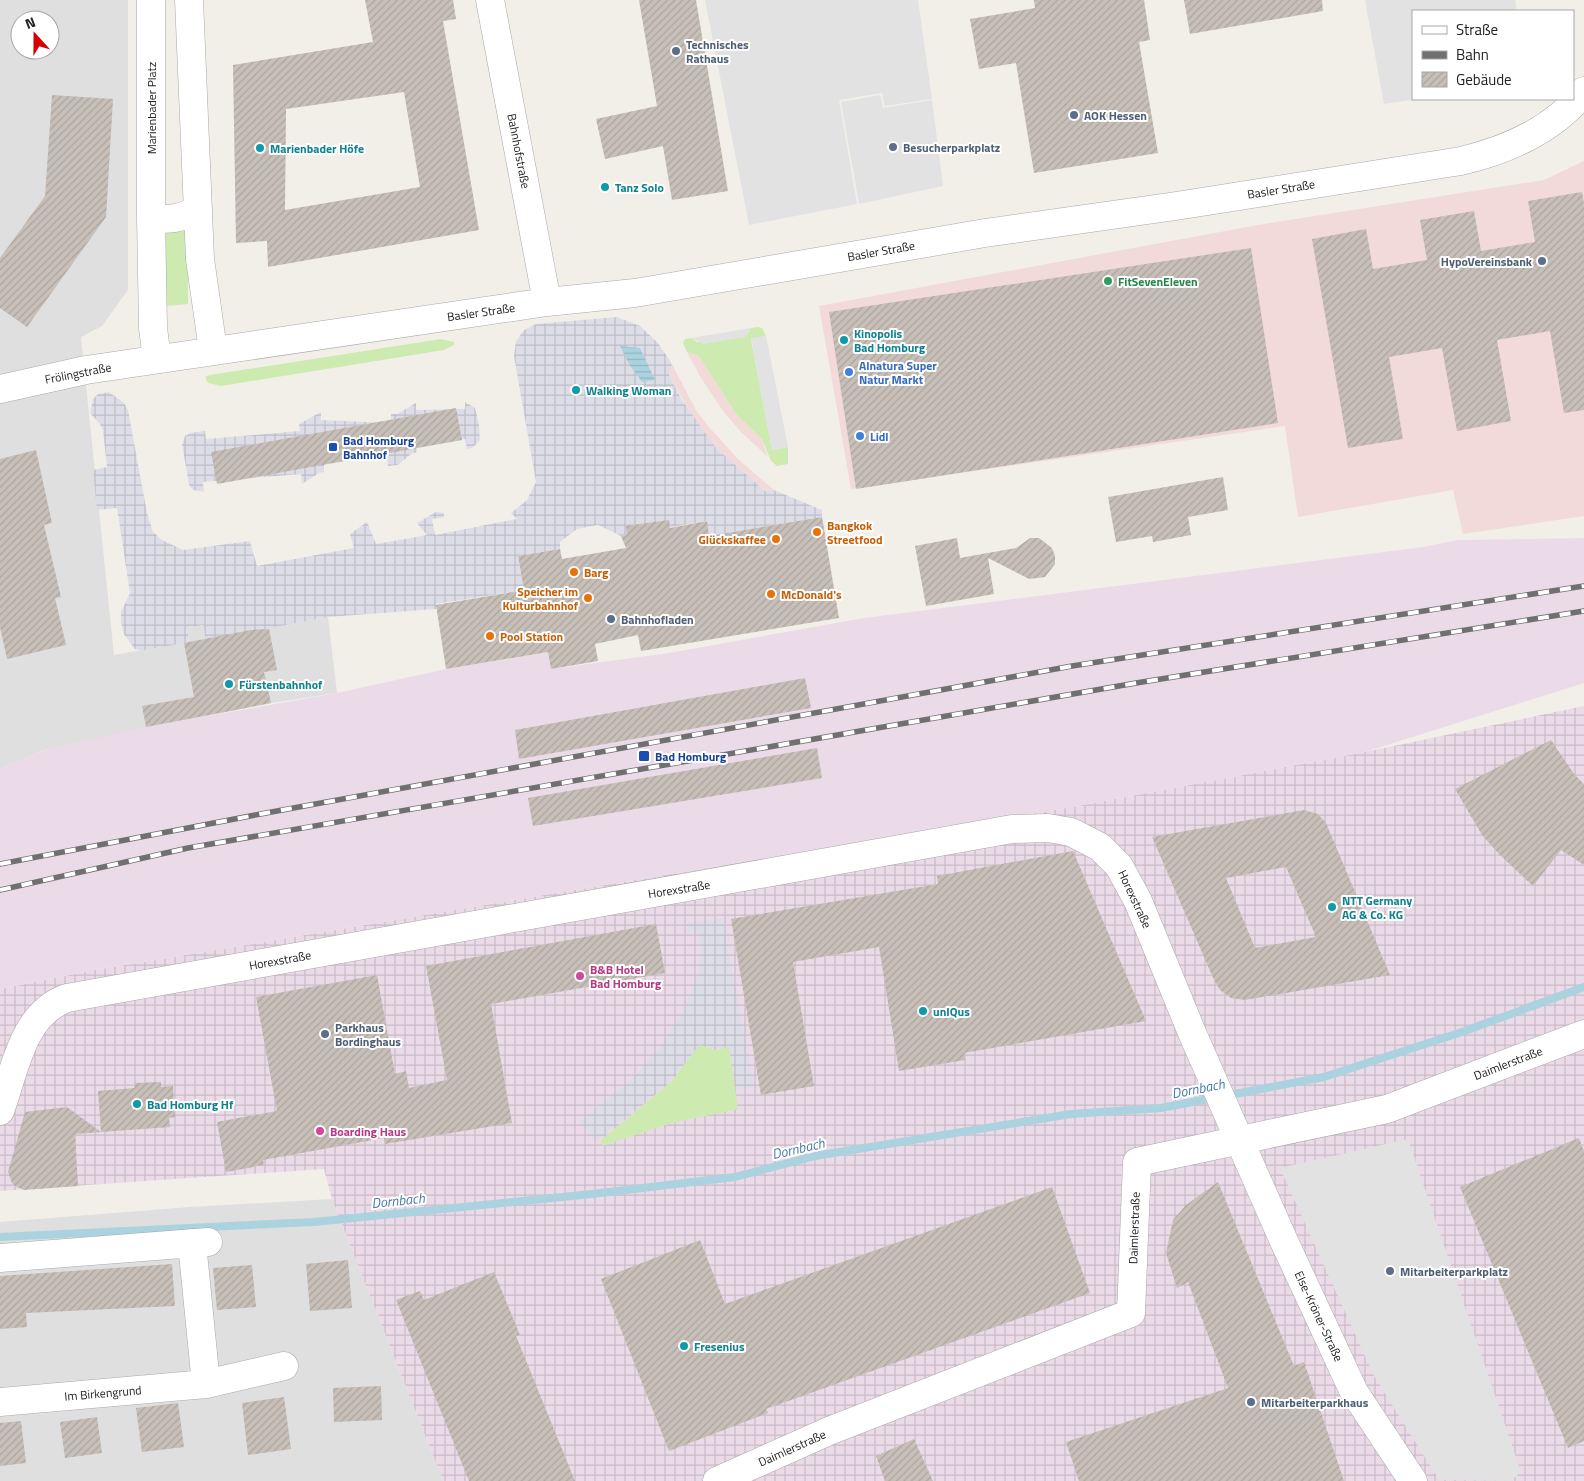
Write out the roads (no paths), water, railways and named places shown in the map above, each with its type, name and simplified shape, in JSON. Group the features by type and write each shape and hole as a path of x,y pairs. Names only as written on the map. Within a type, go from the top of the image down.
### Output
{"street":[{"name":"Marienbader Platz","path":"151,0 151,217 153,328 157,359"},
{"path":"190,0 200,259 213,350"},
{"name":"Bahnhofstraße","path":"490,0 547,302"},
{"name":"Basler Straße","path":"157,359 547,302 635,293 985,233 1461,161 1493,154 1519,142 1544,126 1576,101 1584,91"},
{"path":"151,217 164,219 181,218 198,210"},
{"name":"Frölingstraße","path":"0,389 86,370 157,359"},
{"name":"Horexstraße","path":"0,1111 31,1025 44,1009 54,1002 68,998 1012,829 1039,828 1071,832 1100,846 1120,866 1138,901 1205,1064 1241,1141"},
{"name":"Daimlerstraße","path":"717,1481 829,1431 1131,1313 1137,1162 1387,1109 1584,1034"},
{"name":"Else-Kröner-Straße","path":"1241,1141 1283,1239 1354,1392 1413,1481"},
{"path":"0,1258 200,1243 206,1384"},
{"name":"Im Birkengrund","path":"0,1402 206,1384 284,1366"}],"water":[{"path":"620,346 640,348 655,380 642,382 629,364"}],"waterway":[{"name":"Dornbach","path":"0,1237 314,1222 592,1194 735,1177 815,1156 1071,1114 1161,1108 1324,1077 1462,1032 1584,987"}],"railway":[{"path":"0,864 266,813 1072,666 1584,586"},
{"path":"0,890 188,848 1136,683 1584,611"}],"place":[{"name":"Technisches Rathaus","path":"676,51"},
{"name":"AOK Hessen","path":"1074,115"},
{"name":"Besucherparkplatz","path":"893,147"},
{"name":"Marienbader Höfe","path":"260,148"},
{"name":"Tanz Solo","path":"605,187"},
{"name":"HypoVereinsbank","path":"1542,261"},
{"name":"FitSevenEleven","path":"1108,281"},
{"name":"Kinopolis Bad Homburg","path":"844,340"},
{"name":"Alnatura Super Natur Markt","path":"849,372"},
{"name":"Walking Woman","path":"576,390"},
{"name":"Lidl","path":"860,436"},
{"name":"Bad Homburg Bahnhof","path":"333,447"},
{"name":"Bangkok Streetfood","path":"817,532"},
{"name":"Glückskaffee","path":"776,539"},
{"name":"Barg","path":"574,572"},
{"name":"McDonald's","path":"771,594"},
{"name":"Speicher im Kulturbahnhof","path":"588,598"},
{"name":"Bahnhofladen","path":"611,619"},
{"name":"Pool Station","path":"490,636"},
{"name":"Fürstenbahnhof","path":"229,684"},
{"name":"Bad Homburg","path":"644,756"},
{"name":"NTT Germany AG & Co. KG","path":"1332,907"},
{"name":"B&B Hotel Bad Homburg","path":"580,976"},
{"name":"unIQus","path":"923,1011"},
{"name":"Parkhaus Bordinghaus","path":"325,1034"},
{"name":"Bad Homburg Hf","path":"137,1104"},
{"name":"Boarding Haus","path":"320,1131"},
{"name":"Mitarbeiterparkplatz","path":"1390,1271"},
{"name":"Fresenius","path":"684,1346"},
{"name":"Mitarbeiterparkhaus","path":"1251,1402"}]}
